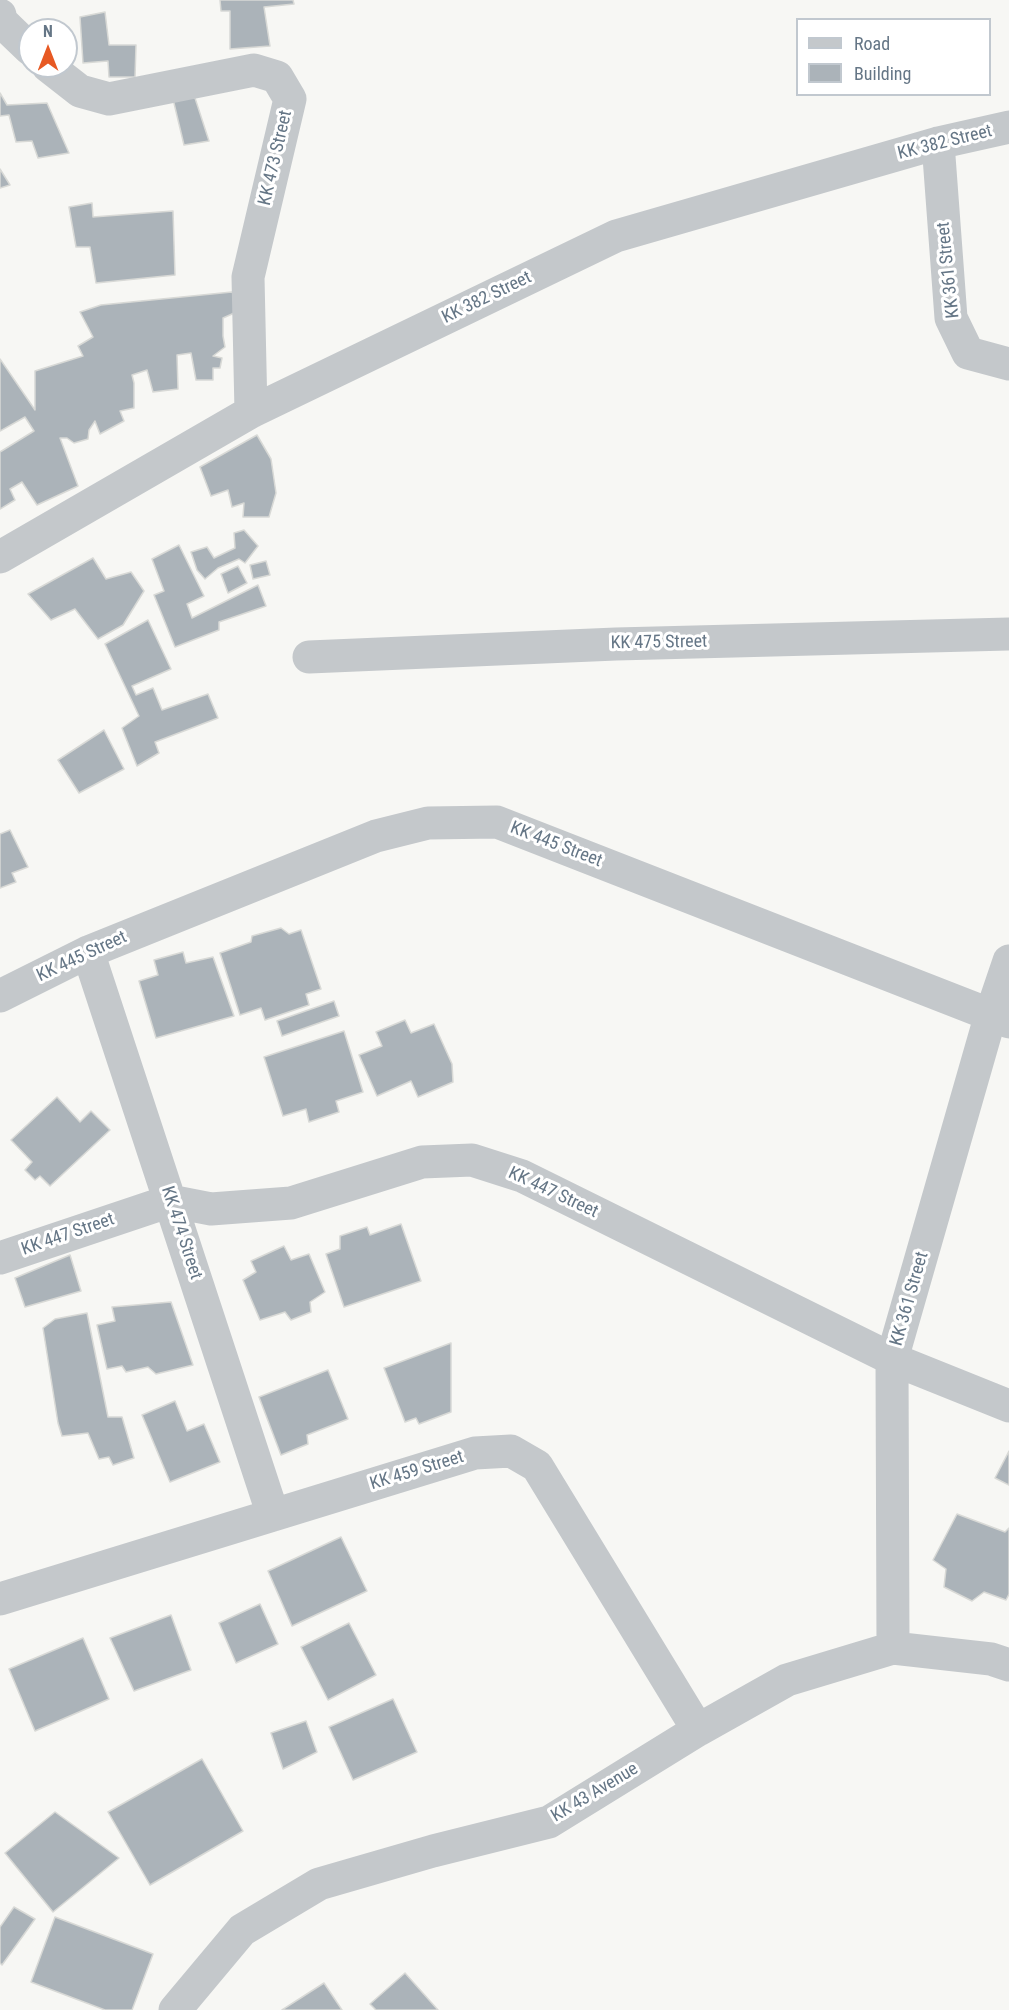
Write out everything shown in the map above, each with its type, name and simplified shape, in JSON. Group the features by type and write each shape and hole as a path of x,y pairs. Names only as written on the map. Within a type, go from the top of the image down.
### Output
{"street":[{"path":"0,15 0,20 18,37"},
{"name":"KK 473 Street","path":"63,78 80,91 109,99 254,70 277,77 290,99 248,277 251,412"},
{"name":"KK 382 Street","path":"0,557 251,412 616,236 938,143 1009,128"},
{"name":"KK 361 Street","path":"938,143 951,318 969,353 1009,364"},
{"name":"KK 475 Street","path":"309,657 616,644 1009,634"},
{"name":"KK 445 Street","path":"0,996 88,952 376,836 429,823 497,822 1000,1018"},
{"name":"KK 474 Street","path":"88,952 273,1515"},
{"name":"KK 361 Street","path":"892,1648 892,1359 1000,1018 1009,961"},
{"name":"KK 447 Street","path":"0,1258 170,1201 211,1209 291,1203 422,1162 472,1160 522,1176 892,1359 1009,1406"},
{"name":"KK 459 Street","path":"0,1599 475,1453 511,1451 537,1466 698,1730"},
{"name":"KK 43 Avenue","path":"175,2010 242,1930 319,1884 433,1851 549,1822 698,1730 787,1680 892,1648 991,1659 1009,1665"}],"building":[{"path":"220,0 293,0 294,4 264,7 270,46 230,49 230,11 221,11"},
{"path":"105,12 109,45 136,45 135,77 109,77 108,61 83,63 80,17"},
{"path":"0,93 7,105 47,103 69,153 38,158 32,141 16,142 9,115 0,116"},
{"path":"195,98 209,141 184,145 173,99"},
{"path":"0,169 10,185 0,188"},
{"path":"92,203 93,217 173,211 175,275 96,283 90,247 76,247 69,207"},
{"path":"232,292 241,310 223,318 225,347 213,356 222,358 220,368 213,368 213,380 196,380 191,353 177,355 178,389 153,392 147,370 132,375 134,408 120,411 124,421 100,434 95,421 89,430 88,439 74,443 67,438 60,438 78,486 37,505 22,482 10,489 15,500 0,509 0,452 34,431 25,417 0,431 0,359 35,410 35,371 83,356 78,346 93,337 80,312 101,305"},
{"path":"257,435 271,459 276,493 269,517 243,517 244,503 232,507 228,490 211,496 200,467"},
{"path":"244,530 258,546 245,563 239,559 218,568 205,579 197,570 191,552 207,547 214,558 235,548 234,533"},
{"path":"179,545 204,596 187,604 192,618 258,585 266,606 219,622 219,630 175,647 154,595 164,591 152,559"},
{"path":"93,558 106,579 131,572 144,591 123,625 98,639 75,609 51,620 28,594"},
{"path":"266,561 270,575 253,579 250,565"},
{"path":"238,566 247,583 228,593 221,574"},
{"path":"148,620 171,669 132,686 136,695 153,688 162,710 208,694 218,718 155,742 159,753 137,766 122,728 139,716 105,644"},
{"path":"104,730 124,769 79,793 58,760"},
{"path":"10,830 28,867 12,873 16,882 0,888 0,834"},
{"path":"281,928 289,934 301,930 321,989 306,994 309,1005 265,1020 261,1008 240,1015 220,953 251,942 252,936"},
{"path":"183,952 186,963 213,957 234,1016 156,1038 139,981 158,975 154,960"},
{"path":"334,1001 339,1016 282,1036 277,1021"},
{"path":"405,1020 411,1033 434,1024 452,1064 453,1082 418,1097 411,1081 377,1096 359,1055 382,1046 376,1032"},
{"path":"344,1031 363,1092 336,1101 339,1112 309,1122 306,1109 283,1116 264,1057"},
{"path":"57,1097 80,1122 91,1111 110,1130 50,1186 40,1176 35,1180 25,1170 32,1162 11,1140"},
{"path":"401,1224 421,1281 344,1307 326,1254 340,1249 340,1236 367,1227 370,1235"},
{"path":"284,1246 291,1260 309,1254 325,1292 310,1302 311,1312 291,1320 285,1312 260,1320 243,1280 256,1272 251,1261"},
{"path":"70,1255 81,1291 25,1307 15,1278"},
{"path":"171,1302 193,1365 156,1374 148,1367 126,1372 122,1366 107,1369 97,1325 115,1321 112,1307"},
{"path":"87,1313 108,1417 122,1417 134,1458 113,1465 109,1457 99,1459 88,1433 62,1436 58,1423 43,1328 55,1319"},
{"path":"451,1343 451,1412 419,1424 416,1418 405,1422 384,1368"},
{"path":"328,1370 348,1419 307,1435 308,1444 281,1455 259,1397"},
{"path":"175,1401 187,1431 204,1424 220,1462 170,1482 142,1415"},
{"path":"1009,1451 1009,1485 995,1478"},
{"path":"957,1514 1005,1532 1009,1528 1009,1594 1006,1600 984,1592 972,1601 944,1587 946,1569 933,1560"},
{"path":"341,1537 367,1591 292,1626 268,1571"},
{"path":"260,1604 278,1644 236,1663 219,1623"},
{"path":"171,1615 191,1670 134,1691 110,1638"},
{"path":"349,1623 376,1675 328,1700 301,1647"},
{"path":"83,1638 109,1699 35,1731 9,1669"},
{"path":"393,1699 417,1752 353,1780 329,1727"},
{"path":"306,1721 317,1752 283,1769 271,1733"},
{"path":"202,1759 243,1831 150,1885 108,1812"},
{"path":"55,1812 119,1858 53,1912 5,1853"},
{"path":"14,1907 35,1919 2,1965 0,1963 0,1927"},
{"path":"55,1917 153,1954 132,2010 105,2010 31,1982"},
{"path":"405,1973 438,2010 376,2010 370,2004"},
{"path":"324,1983 342,2010 282,2010"}]}
